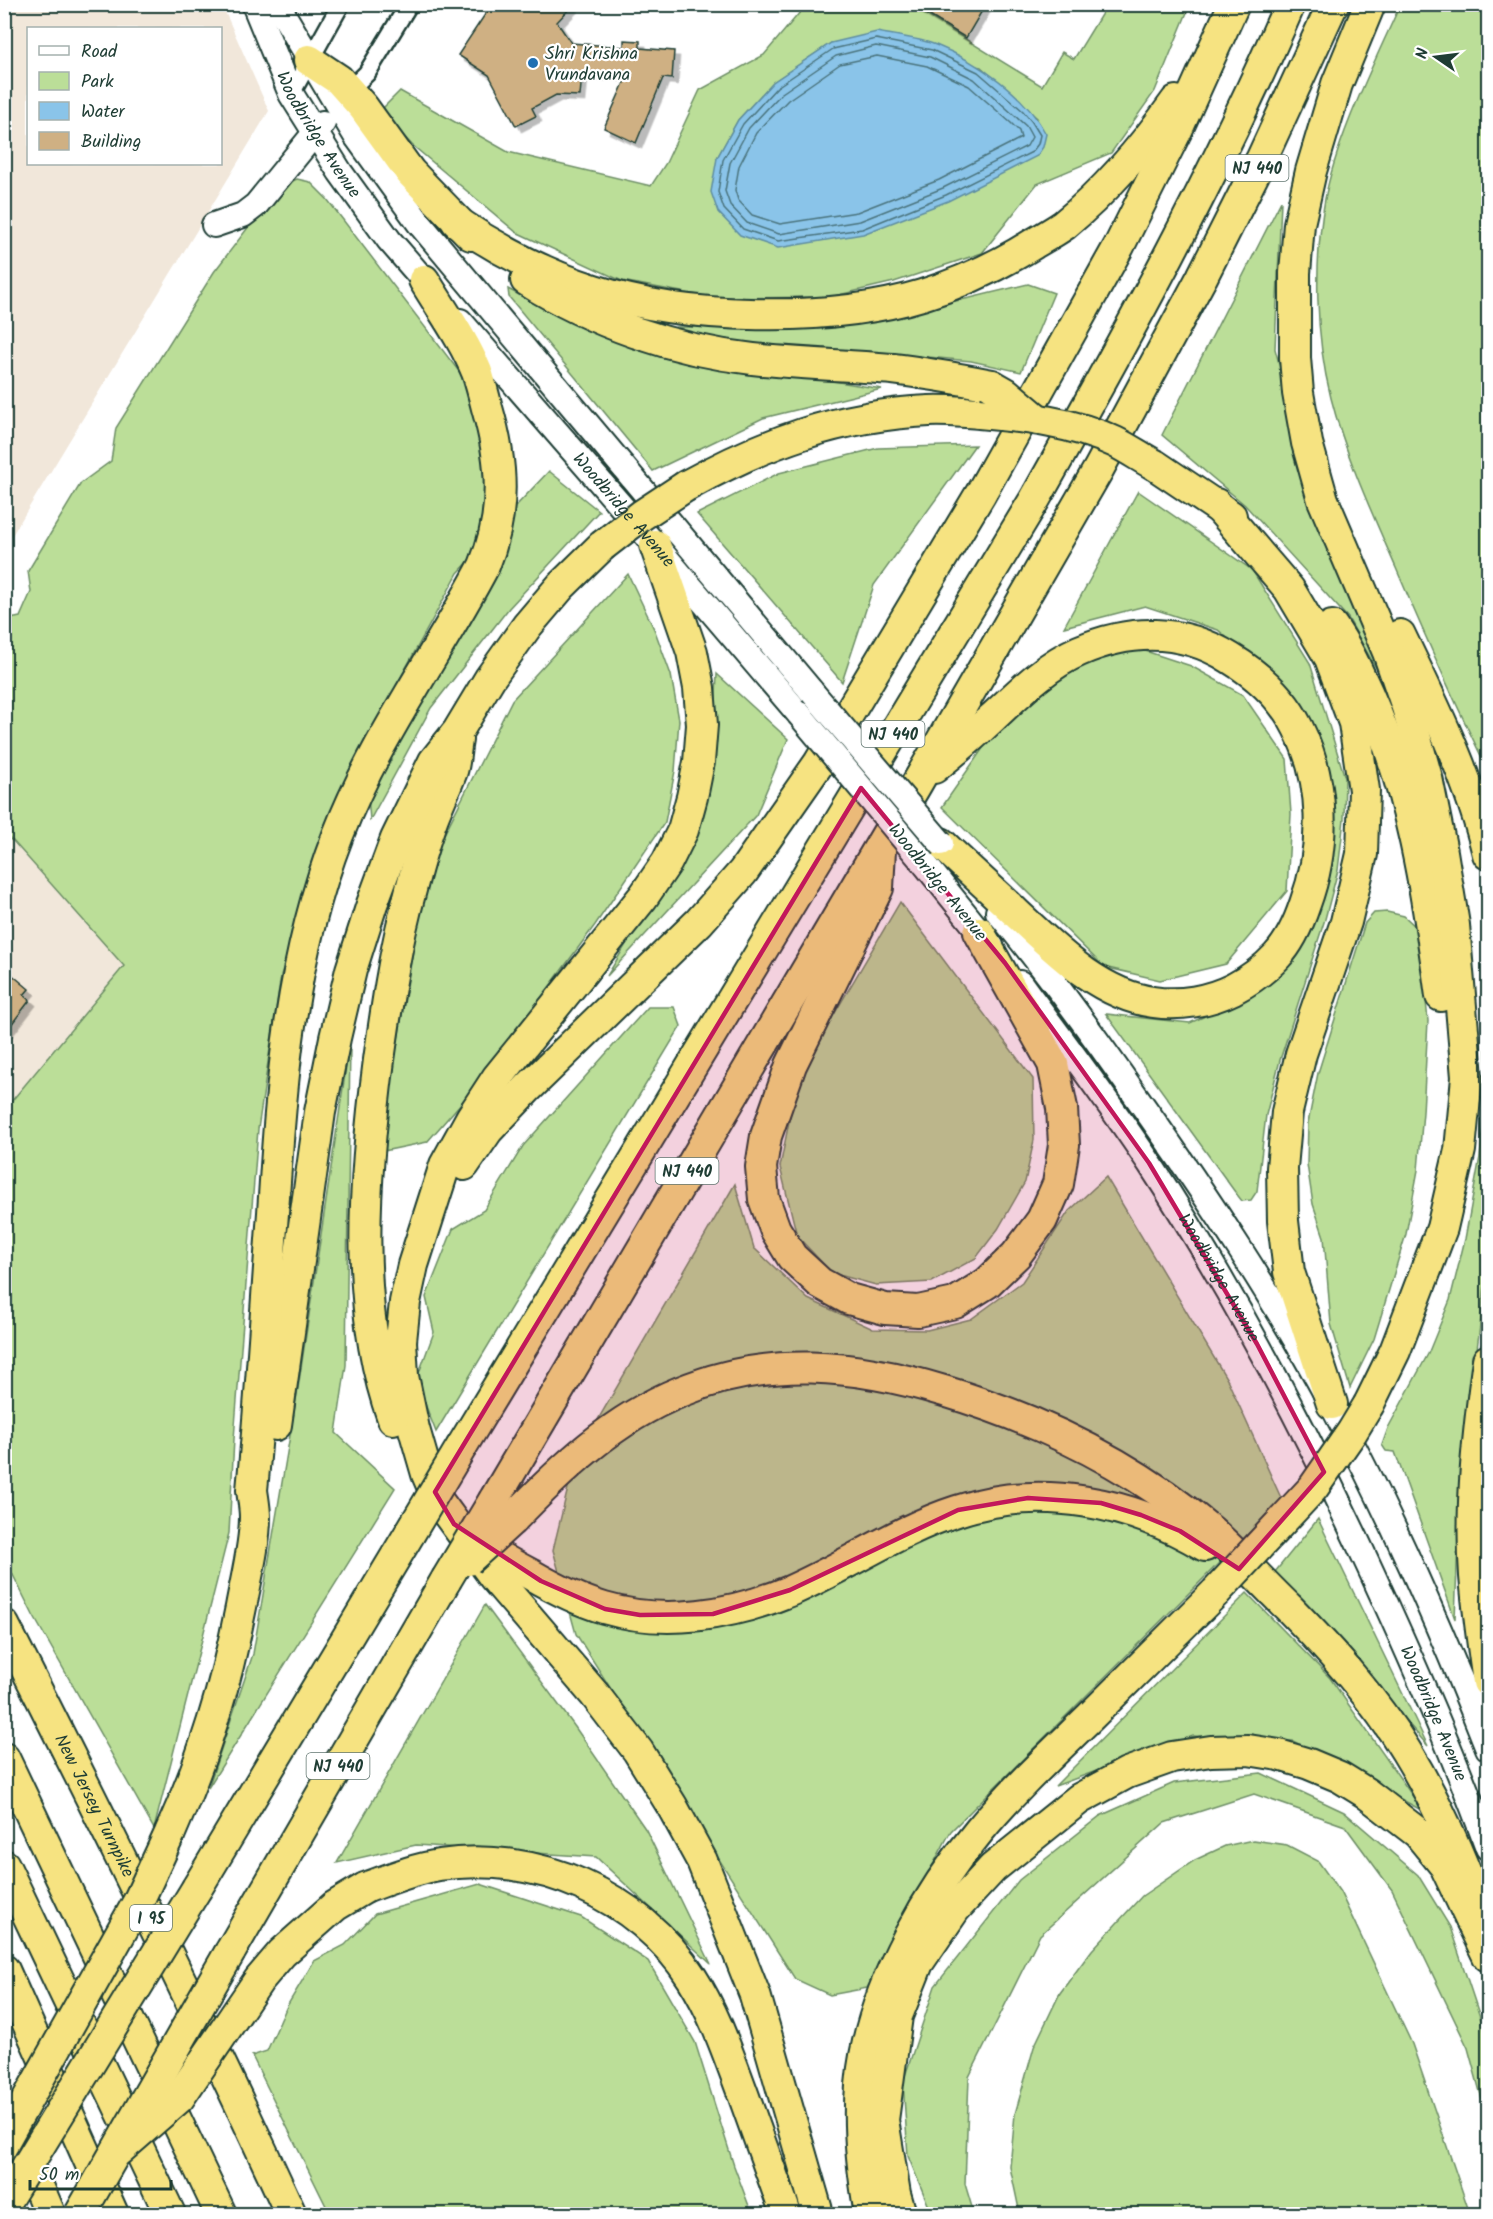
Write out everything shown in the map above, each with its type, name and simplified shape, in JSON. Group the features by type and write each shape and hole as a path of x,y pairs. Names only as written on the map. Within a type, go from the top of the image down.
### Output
{"highway":[{"name":"NJ 440","path":"4,2205 1035,500 1170,254 1290,4"},
{"name":"NJ 440","path":"118,2151 230,1952 446,1580 503,1510 881,843 1098,470 1175,328 1261,160 1333,4"},
{"path":"870,2214 862,2170 860,2115 865,2056 881,2000 904,1946 939,1884 978,1832 1023,1782 1216,1592 1313,1488 1369,1404 1395,1351 1416,1302 1442,1228 1460,1150 1467,1077 1454,925 1438,831 1407,707 1388,651 1323,500 1307,443 1298,393 1295,358 1295,273 1301,213 1337,84 1370,4"},
{"path":"457,222 500,249 560,278 596,291 636,301 680,308 752,314 820,312 873,306 920,295 970,278 1020,252 1062,226 1102,191 1156,129 1228,18"},
{"path":"425,1230 488,1130 528,1088 699,922 743,872 819,763 970,512 1119,246 1177,130 1228,18"},
{"path":"309,60 339,80 342,97 457,222 520,276 590,315 668,342 751,359 896,370 992,385 1006,393 1038,420"},
{"path":"4,2141 128,1920 193,1783 212,1726 229,1664 255,1517 252,1490 279,1110 292,1001 304,948 319,890 358,787 384,736 480,574 491,548 500,508 500,470 493,429 477,373 458,335 424,280"},
{"path":"1295,358 1316,442 1336,496 1465,779 1488,854"},
{"path":"255,1517 267,1493 321,1112 334,1038 351,970 372,904 396,839 434,761 458,731 490,678 527,626 561,586 602,546 642,515 730,461 782,440 831,425 883,415 930,410 979,413 1038,420 1071,427 1113,441 1216,504 1266,543 1302,583 1347,647 1378,717 1401,783 1421,864 1443,1009 1447,1078 1446,1144 1436,1222 1416,1302"},
{"path":"1216,504 1289,589 1330,658 1354,723 1364,790 1362,854 1346,922 1300,1054 1287,1112 1282,1167 1283,1221 1289,1272 1332,1404"},
{"path":"655,544 692,652 699,688 702,725 693,797 683,830 667,862 643,897 497,1078 445,1165 413,1265 405,1302 402,1341 403,1377 407,1404 427,1474 439,1502 494,1577 595,1695 638,1751 702,1861 755,1995 818,2214"},
{"path":"916,785 1048,668 1077,651 1112,639 1145,633 1181,637 1217,649 1249,669 1277,695 1298,728 1312,764 1320,806 1319,846 1312,885 1298,923 1279,954 1253,978 1221,995 1188,1003 1153,1002 1119,993 1088,975 932,853"},
{"path":"427,1474 404,1449 388,1405 376,1354 369,1304 368,1201 376,1088 394,965 418,864 432,818 453,769 458,731"},
{"path":"881,843 878,888 791,1065 766,1136 760,1167 764,1199 775,1230 792,1257 820,1283 849,1299 885,1309 918,1311 955,1304 987,1282 1016,1255 1042,1220 1058,1185 1064,1145 1062,1108 1053,1064 980,932"},
{"path":"1488,1360 1477,1438 1474,1504 1475,1575 1488,1682"},
{"path":"503,1510 544,1487 607,1433 643,1410 679,1392 716,1379 756,1370 799,1366 839,1368 881,1375 983,1403 1028,1420 1077,1443 1119,1467 1210,1531 1348,1671 1406,1749 1452,1837 1488,1932"},
{"path":"454,1524 486,1549 573,1597 640,1616 674,1617 713,1614 747,1606 790,1590 923,1524 958,1510 994,1501 1064,1498 1101,1503 1141,1515 1180,1531 1219,1555 1276,1596"},
{"name":"New Jersey Turnpike","path":"4,1625 122,1857 291,2214"},
{"path":"901,2214 895,2193 883,2120 897,2016 918,1963 955,1909 993,1868 1078,1799 1127,1773 1172,1756 1211,1751 1248,1750 1279,1755 1340,1777 1366,1793 1418,1833 1445,1866 1488,1956"},
{"path":"4,1758 221,2214"},
{"path":"80,2214 118,2151 179,2098 259,1980 282,1953 335,1906 365,1888 415,1870 440,1865 482,1862 529,1866 564,1877 600,1894 634,1915 664,1944 692,1977 718,2027 786,2214"},
{"path":"4,1866 170,2214"},
{"path":"4,1970 113,2214"},
{"path":"4,2107 48,2211"}],"main road":[{"name":"Woodbridge Avenue","path":"254,4 291,94 389,240 655,544 799,714 932,853 1025,943 1172,1146 1283,1319 1332,1404 1425,1595 1488,1748"},
{"name":"Woodbridge Avenue","path":"277,4 309,60"},
{"name":"Woodbridge Avenue","path":"342,97 356,136 419,223 812,692 932,853 980,932 1078,1060 1149,1163 1207,1256 1257,1344 1341,1506 1432,1705 1488,1848"},
{"path":"214,225 243,215 256,205 316,134 342,97"}],"street":[{"path":"291,94 341,4"},
{"path":"342,97 367,72 409,4"}],"highlighted area":[{"path":"861,788 1005,963 1149,1163 1257,1344 1324,1472 1239,1569 1180,1531 1141,1515 1101,1503 1028,1498 958,1510 790,1590 713,1614 640,1615 605,1609 541,1581 454,1524 435,1492"}],"shaded area":[{"path":"5,5 222,5 269,111 5,547"},
{"path":"5,836 13,841 124,966 5,1109"}],"green space":[{"path":"806,5 910,5 1042,86 1062,52 1074,59 1107,5 1190,5 1155,91 1111,153 1037,184 982,253 894,282 830,297 714,298 622,281 516,232 412,145 380,111 400,91 508,152 651,186 666,163 700,90 764,55","holes":["831,43 981,67 1037,118 717,158 738,120 773,82"]},
{"path":"1400,5 1488,5 1488,770 1440,670 1360,485 1331,398 1319,324 1318,273 1321,223 1331,175 1347,125"},
{"path":"297,179 310,182 327,199 464,378 486,463 486,519 471,559 458,573 397,684 332,811 281,975 258,1129 229,1533 154,1829 33,1615 5,1559 5,1109 124,966 13,841 5,836 5,620 20,617 31,592 28,571 81,483 111,461 116,428 214,272 279,187"},
{"path":"1281,201 1275,349 1320,513 1382,679 1348,618 1245,505 1162,435"},
{"path":"1028,284 1054,293 1021,372 971,361 873,352 705,342 678,327 829,327"},
{"path":"508,289 568,321 658,353 882,389 763,418 653,471 509,297"},
{"path":"975,445 874,585 842,682 697,514 779,473 878,448"},
{"path":"549,471 599,511 509,608 431,708 370,820 367,785 484,591 515,507"},
{"path":"1138,491 1252,570 1310,663 1345,778 1344,819 1338,870 1325,919 1280,1060 1266,1115 1257,1191 1251,1200 1242,1201 1106,1014 1190,1023 1249,996 1318,901 1297,698 1218,630 1145,606 1064,627"},
{"path":"628,574 655,631 671,675 679,720 675,771 665,822 595,925 476,1086 427,1142 379,1152 427,868 512,700"},
{"path":"1127,645 1191,666 1243,695 1287,759 1291,814 1287,891 1226,964 1160,980 1104,967 942,807 1004,718 1072,664"},
{"path":"717,674 788,739 756,815 607,976 693,833 713,760"},
{"path":"900,902 1033,1079 1034,1140 1025,1182 998,1229 976,1258 932,1282 876,1285 832,1273 797,1236 780,1167 798,1076"},
{"path":"1387,912 1404,916 1416,927 1421,952 1428,1021 1423,1112 1418,1170 1406,1234 1374,1339 1350,1388 1331,1324 1324,1237 1313,1204 1307,1164 1308,1123 1318,1073 1365,923 1374,913"},
{"path":"1488,987 1488,1262 1460,1484 1455,1619 1395,1452 1386,1451 1382,1445 1388,1428 1428,1354 1450,1300 1465,1239 1480,1157 1487,1086 1485,991"},
{"path":"648,1007 674,1007 681,1026 436,1432 416,1381 434,1332 426,1297 453,1229 484,1210 523,1146"},
{"path":"350,1041 346,1365 336,1433 395,1488 208,1788 253,1654 298,1388"},
{"path":"1106,1177 1228,1381 1282,1500 951,1831 867,1988 830,1995 795,1979 576,1634 553,1550 575,1459 735,1184 754,1248 808,1299 873,1329 927,1330 971,1319 1022,1282 1069,1211"},
{"path":"1318,1519 1428,1746 1275,1572"},
{"path":"1247,1593 1330,1678 1423,1811 1293,1741 1193,1736 1055,1786"},
{"path":"485,1605 575,1727 646,1830 711,1964 596,1857 416,1845 337,1863"},
{"path":"1261,1773 1344,1812 1418,1875 1450,1927 1488,2041 1488,2121 1468,2048 1392,1890 1345,1826 1254,1794 1164,1823 1040,1935 969,2077 965,2184 974,2214 932,2214 908,2156 903,2082 935,1986 1019,1880 1100,1816 1174,1783"},
{"path":"1253,1840 1287,1845 1318,1861 1340,1892 1412,2044 1470,2214 1020,2214 1010,2167 1015,2114 1034,2047 1060,1993 1092,1950 1142,1896 1195,1860 1225,1846"},
{"path":"480,1884 581,1917 648,1961 695,2042 734,2166 752,2214 330,2214 252,2056 267,2051 287,2006 314,1961 345,1945 375,1914"}],"water":[{"path":"877,32 936,45 968,60 999,81 1026,106 1046,134 1043,147 1037,156 948,201 863,234 778,248 740,235 718,212 711,192 717,158 738,120 773,82 831,43"}],"building":[{"name":"Shri Krishna Vrundavana","path":"492,4 574,4 557,22 571,43 624,47 624,40 640,41 640,48 674,51 672,79 663,78 636,143 604,128 627,76 582,74 580,96 556,95 532,108 536,116 516,126 489,75 458,55"},
{"path":"910,4 986,4 966,38"},
{"path":"4,968 29,989 24,995 30,1000 4,1034"}],"place":[{"name":"Shri Krishna Vrundavana","path":"533,63"}]}
